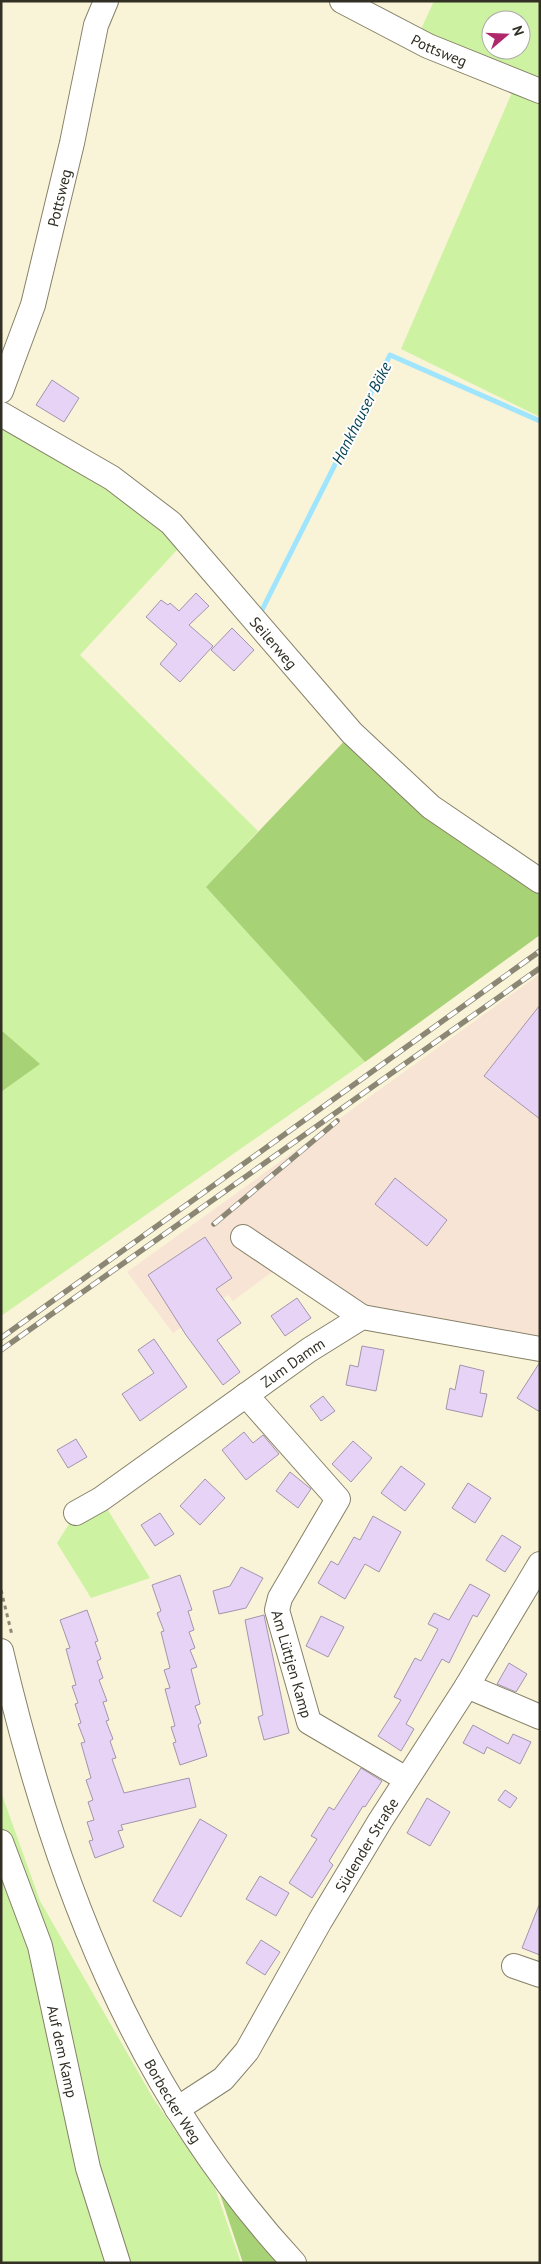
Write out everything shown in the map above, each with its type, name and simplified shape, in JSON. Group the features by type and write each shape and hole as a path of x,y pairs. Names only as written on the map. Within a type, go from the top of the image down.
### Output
{"street":[{"name":"Pottsweg","path":"1,391 33,305 72,143 96,25 106,1"},
{"name":"Pottsweg","path":"342,1 428,46 540,91"},
{"name":"Seilerweg","path":"1,414 112,478 171,523 352,732 381,762 431,807 540,881"},
{"path":"243,1237 362,1317 540,1349"},
{"name":"Zum Damm","path":"76,1513 101,1499 309,1350 362,1317"},
{"name":"Am Lüttjen Kamp","path":"246,1395 338,1499 280,1598 277,1610 309,1722 406,1779"},
{"name":"Südender Straße","path":"177,2108 222,2079 247,2051 320,1920 406,1779 467,1686 540,1564"},
{"name":"Borbecker Weg","path":"1,1651 36,1786 56,1853 82,1921 139,2042 177,2108 236,2192 294,2263"},
{"path":"467,1686 540,1717"},
{"name":"Auf dem Kamp","path":"1,1842 40,1946 88,2168 118,2263"},
{"path":"514,1966 540,1975"}],"shaded area":[{"path":"540,974 540,1349 362,1317 276,1269 233,1301 228,1295 173,1333 127,1272"}],"green space":[{"path":"434,1 540,1 540,86 416,40"},
{"path":"517,81 540,91 540,417 401,349"},
{"path":"1,420 187,539 80,655 258,831 207,887 365,1062 1,1316 1,1092 39,1064 1,1030"},
{"path":"352,733 540,882 540,935 365,1062 206,887"},
{"path":"1,1030 40,1064 1,1092"},
{"path":"101,1499 150,1578 91,1598 57,1543 76,1513"},
{"path":"1,1792 40,1901 153,2098 215,2188 241,2263 1,2263"},
{"path":"218,2188 281,2263 243,2263"}],"building":[{"path":"52,380 79,398 64,422 36,405"},
{"path":"196,593 209,606 189,625 213,646 180,682 160,664 177,644 146,617 161,600 168,605 170,603 179,611"},
{"path":"232,628 254,650 234,671 211,650"},
{"path":"540,1005 540,1119 484,1076"},
{"path":"395,1178 447,1220 427,1246 375,1204"},
{"path":"205,1237 232,1278 216,1289 241,1323 217,1340 240,1372 223,1385 186,1335 148,1275"},
{"path":"297,1298 311,1318 285,1336 271,1316"},
{"path":"154,1339 187,1387 140,1421 122,1394 154,1373 138,1350"},
{"path":"362,1346 384,1350 376,1391 346,1385 350,1365 358,1367"},
{"path":"540,1362 540,1412 517,1398"},
{"path":"460,1365 484,1371 480,1393 487,1394 482,1417 446,1409 450,1388 455,1390"},
{"path":"323,1396 335,1411 321,1421 310,1406"},
{"path":"244,1432 253,1443 263,1435 279,1454 246,1480 222,1450"},
{"path":"76,1439 87,1457 68,1468 57,1450"},
{"path":"353,1441 372,1458 351,1482 332,1464"},
{"path":"401,1466 425,1484 405,1511 381,1493"},
{"path":"290,1472 311,1489 298,1508 276,1491"},
{"path":"205,1479 225,1498 200,1525 180,1506"},
{"path":"468,1483 491,1498 475,1523 452,1508"},
{"path":"160,1513 174,1534 155,1546 141,1525"},
{"path":"373,1516 401,1532 379,1572 365,1564 345,1599 318,1583 331,1561 338,1565 354,1537 360,1540"},
{"path":"502,1535 521,1547 505,1572 486,1560"},
{"path":"241,1567 263,1578 246,1608 219,1614 213,1591 230,1586"},
{"path":"180,1575 192,1610 188,1611 194,1630 189,1632 195,1648 190,1650 197,1667 191,1669 200,1704 195,1706 201,1723 198,1725 207,1756 180,1765 173,1743 176,1742 171,1727 175,1726 165,1689 170,1688 164,1670 170,1668 161,1632 164,1631 157,1613 161,1611 152,1585"},
{"path":"470,1584 490,1595 477,1617 473,1615 449,1663 442,1659 406,1724 414,1729 401,1751 378,1736 401,1700 394,1697 415,1658 421,1661 438,1629 428,1624 434,1613 449,1620"},
{"path":"87,1610 98,1641 95,1642 101,1659 97,1661 103,1678 99,1680 107,1701 103,1702 109,1720 106,1721 113,1739 110,1741 116,1758 112,1759 124,1793 189,1778 196,1807 121,1825 123,1830 118,1831 124,1847 95,1858 89,1841 93,1840 87,1822 94,1820 88,1802 93,1800 86,1780 91,1778 81,1743 85,1742 78,1724 81,1723 75,1704 78,1703 72,1686 76,1685 66,1649 70,1648 60,1620"},
{"path":"264,1615 289,1733 264,1740 258,1717 263,1715 245,1620"},
{"path":"321,1616 344,1627 328,1657 306,1646"},
{"path":"509,1663 527,1674 516,1692 497,1684"},
{"path":"473,1725 508,1744 513,1734 531,1742 520,1764 487,1747 484,1754 463,1743"},
{"path":"361,1768 382,1781 365,1807 363,1806 329,1861 333,1865 312,1898 289,1883 317,1839 311,1836 329,1807 334,1810"},
{"path":"505,1790 517,1798 510,1808 498,1800"},
{"path":"427,1798 450,1812 430,1846 407,1833"},
{"path":"200,1819 227,1835 181,1917 153,1901"},
{"path":"260,1876 289,1893 276,1916 246,1899"},
{"path":"540,1905 540,1955 522,1948"},
{"path":"261,1940 280,1952 265,1975 246,1963"}],"waterway":[{"name":"Hankhauser Bäke","path":"260,614 390,355 540,421"}],"railway":[{"path":"1,1338 540,951"},
{"path":"1,1350 540,968"},
{"path":"214,1224 337,1121"}]}
